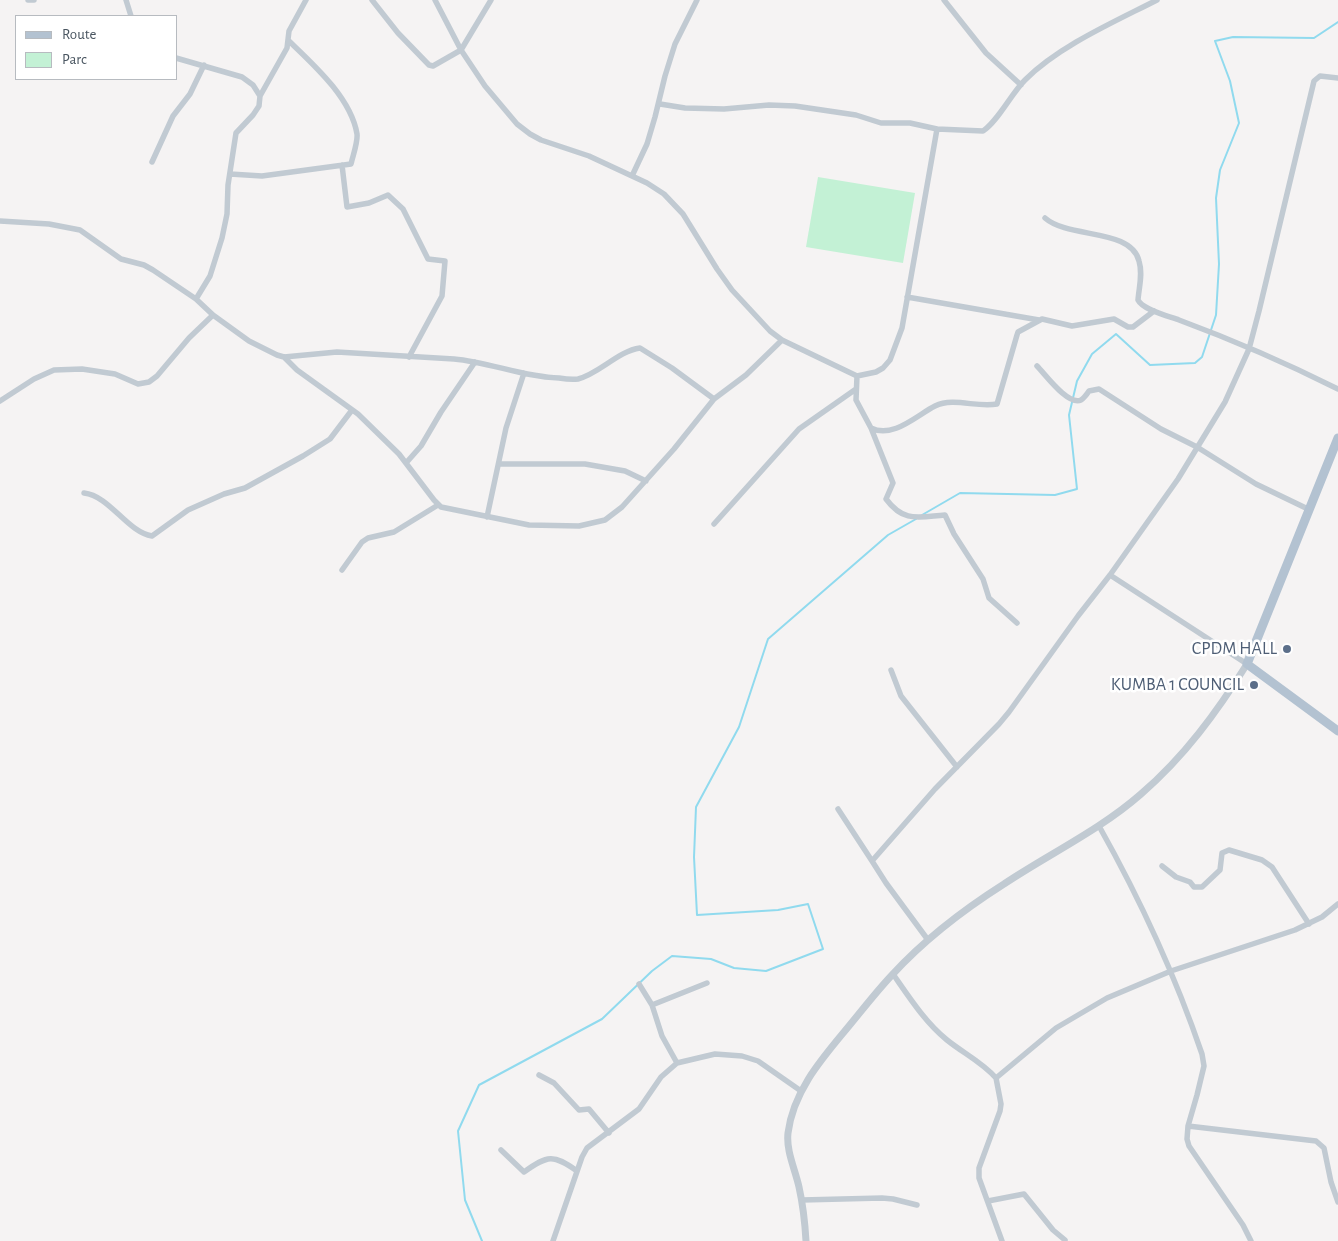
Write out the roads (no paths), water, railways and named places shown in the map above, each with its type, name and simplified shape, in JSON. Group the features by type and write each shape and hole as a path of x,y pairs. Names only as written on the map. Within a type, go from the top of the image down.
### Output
{"main road":[{"path":"1338,438 1336,453 1310,510 1247,664 1338,731"}],"street":[{"path":"28,0 34,0"},
{"path":"126,0 131,15"},
{"path":"196,299 210,276 220,247 227,214 236,132 259,106 260,96 280,63 289,42 289,30 306,0"},
{"path":"372,0 398,34 429,65 436,65 461,50 491,0"},
{"path":"435,0 461,50 495,100 516,124 541,140 589,156 632,176 664,194 674,203 691,226 716,269 732,290 770,331 782,340 857,376 876,372 883,368 890,360 902,328 937,129"},
{"path":"632,176 660,104 665,76 675,44 696,0"},
{"path":"944,0 986,53 1021,85"},
{"path":"660,104 685,108 724,109 769,105 795,106 856,114 881,123 910,123 937,129 982,130 1021,85 1049,60 1078,42 1157,0"},
{"path":"230,174 262,176 351,164 358,135 351,114 325,75 289,42"},
{"path":"178,58 242,76 253,85 260,96"},
{"path":"152,162 173,116 190,94 204,65"},
{"path":"872,860 1009,712 1178,479 1224,402 1249,349 1287,198 1311,90 1320,76 1338,78"},
{"path":"342,165 347,207 369,203 388,195 403,209 428,260 446,261 442,296 409,357"},
{"path":"1045,218 1060,228 1115,239 1132,248 1137,254 1141,271 1139,302 1154,311 1201,328 1295,368 1338,389"},
{"path":"0,221 49,224 80,230 121,259 144,265 153,270 196,299 213,315 249,341 284,357 337,352 454,359 543,378 578,378 620,356 640,348 672,368 714,399"},
{"path":"907,297 1039,320 1044,319 1072,326 1114,319 1128,327 1133,327 1154,311"},
{"path":"0,401 34,379 54,370 82,369 115,374 138,384 149,382 157,376 188,338 213,315"},
{"path":"871,428 878,430 898,428 940,404 965,402 997,404 1018,332 1039,320"},
{"path":"284,357 297,370 352,410 406,463 438,505 447,510 529,525 571,526 597,523 615,514 674,450 714,399 746,374 782,340"},
{"path":"406,463 420,446 475,362"},
{"path":"1037,366 1067,396 1078,401 1082,400 1090,391 1099,389 1161,430 1197,447 1256,484 1310,510"},
{"path":"487,517 506,428 524,373"},
{"path":"857,376 856,400 858,407 871,428 892,482 886,499 895,510 913,518 945,515 954,534 983,579 989,598 1017,623"},
{"path":"714,524 799,429 856,389"},
{"path":"84,493 98,499 143,533 152,536 188,510 224,494 245,488 304,456 330,439 352,410"},
{"path":"499,464 585,464 624,471 646,481"},
{"path":"342,570 362,542 368,538 394,532 438,505"},
{"path":"806,1241 802,1200 789,1149 788,1135 791,1118 801,1091 825,1055 893,974 939,930 997,889 1099,826 1142,794 1172,765 1192,742 1226,698 1247,664 1110,575"},
{"path":"892,670 901,696 957,768"},
{"path":"838,809 886,883 928,940"},
{"path":"1099,826 1138,900 1171,971 1191,1020 1204,1061 1188,1126 1187,1139 1189,1146 1224,1196 1251,1241"},
{"path":"1162,866 1176,877 1190,882 1194,887 1202,887 1220,870 1222,854 1229,850 1262,860 1272,867 1309,924"},
{"path":"996,1078 1056,1028 1107,998 1171,971 1309,924 1322,917 1338,904"},
{"path":"893,974 938,1033 980,1062 996,1078 1001,1104 1000,1111 979,1168 980,1178 1002,1241"},
{"path":"639,984 652,1005 662,1036 677,1064"},
{"path":"652,1005 707,984"},
{"path":"553,1241 587,1148 640,1109 661,1078 677,1064 716,1054 742,1056 758,1061 801,1091"},
{"path":"539,1075 554,1084 579,1110 589,1109 609,1132"},
{"path":"1188,1126 1316,1140 1324,1148 1331,1182 1338,1202"},
{"path":"501,1150 524,1172 538,1162 550,1158 562,1160 577,1171"},
{"path":"988,1201 1024,1194 1053,1230 1066,1240"},
{"path":"802,1200 882,1198 917,1205"}],"waterway":[{"path":"922,515 960,493 1055,495 1077,489 1069,415 1077,381 1092,354 1116,334 1150,365 1195,363 1202,357 1216,315 1219,264 1216,198 1220,170 1239,123 1230,81 1215,41 1233,37 1314,38 1338,22"},
{"path":"482,1241 465,1200 458,1131 479,1085 602,1019 652,971 672,956 711,959 734,968 766,971 823,949 808,904 778,910 697,915 694,857 696,807 739,727 768,639 888,535 916,519"}],"place":[{"name":"CPDM HALL","path":"1287,649"},
{"name":"KUMBA 1 COUNCIL","path":"1254,685"}]}
